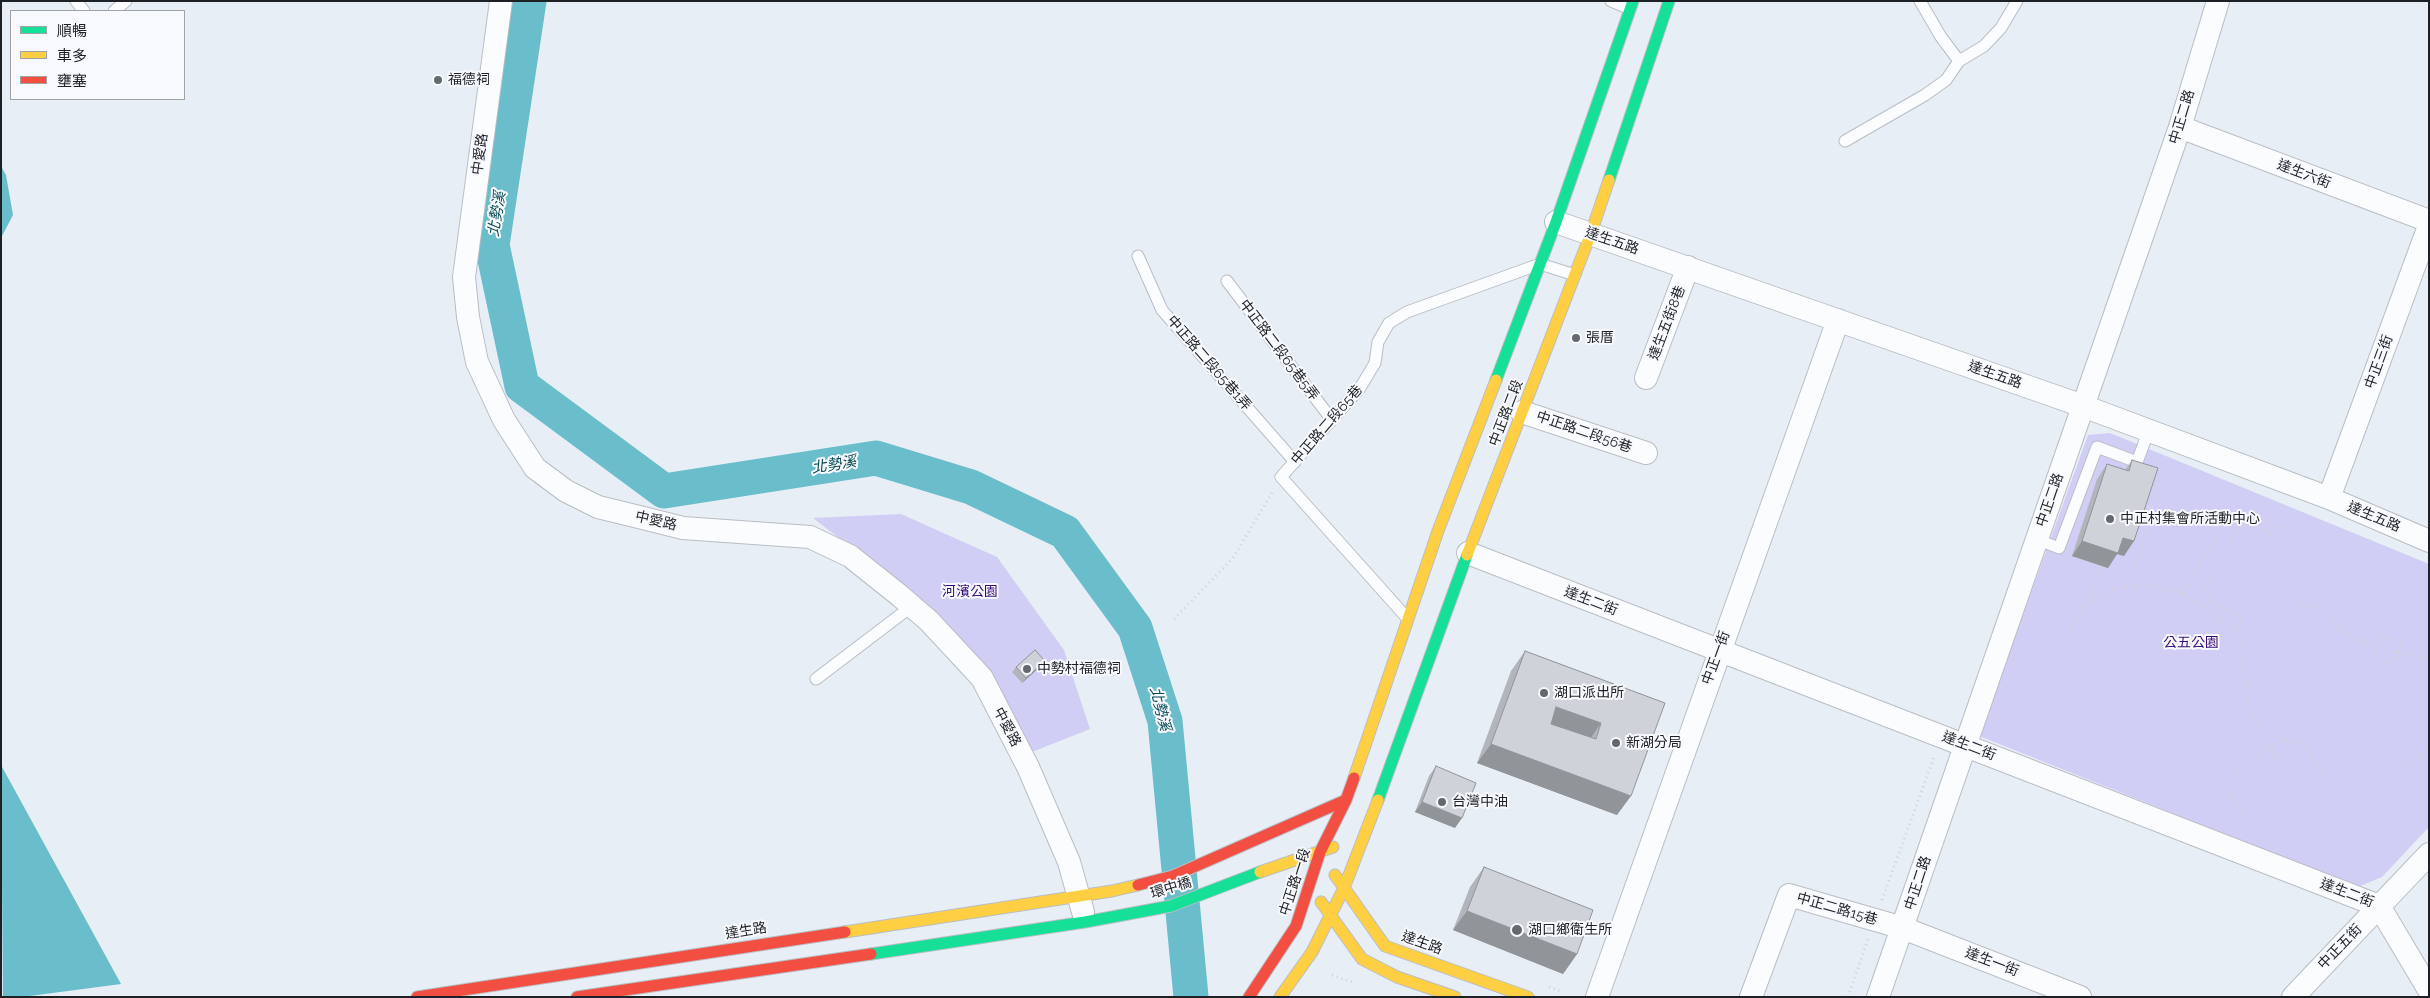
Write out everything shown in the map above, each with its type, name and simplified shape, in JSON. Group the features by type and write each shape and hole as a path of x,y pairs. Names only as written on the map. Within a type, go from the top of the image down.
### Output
{"main road":[{"name":"中正路二段","path":"1366,834 1468,552 1591,233 1669,1"},
{"name":"中正路二段","path":"1346,800 1438,531 1556,222 1632,5"},
{"name":"環中橋","path":"1080,896 1112,891 1173,876 1254,842 1301,825 1346,800"},
{"name":"中正路一段","path":"1250,996 1296,926 1309,884 1317,848 1346,800"},
{"path":"1366,834 1317,848 1291,860 1362,959 1397,977 1456,997"},
{"path":"1280,997 1312,952 1344,888 1366,834"},
{"name":"達生路","path":"1317,848 1385,946 1528,997"},
{"name":"環中橋","path":"1085,922 1171,906 1291,860"},
{"name":"達生路","path":"417,997 1080,896"},
{"path":"577,997 1085,922"}],"street":[{"name":"中愛路","path":"501,1 464,277 468,317 478,362 504,420 535,468 566,491 598,507 683,528 810,537 850,556 912,606 982,678 1028,767 1069,862 1080,896 1085,922"},
{"name":"中正二路","path":"1878,997 1964,744 2180,128 2218,1"},
{"name":"達生六街","path":"2180,128 2429,221"},
{"name":"達生五路","path":"1556,222 2149,430 2329,498 2429,540"},
{"name":"中正三街","path":"2329,498 2429,226"},
{"name":"達生五街8巷","path":"1646,378 1688,267"},
{"name":"中正一街","path":"1597,997 1838,320"},
{"name":"中正路二段56巷","path":"1522,412 1646,453"},
{"name":"達生二街","path":"1468,552 2379,906 2429,990"},
{"name":"中正五街","path":"2293,997 2429,854"},
{"name":"中正二路15巷","path":"1751,997 1789,895 1903,928"},
{"name":"達生一街","path":"1903,928 2080,997"},
{"path":"708,952 712,977"}],"lane":[{"path":"115,10 126,1"},
{"path":"1611,1 1632,5"},
{"path":"1920,1 1941,37 1959,61"},
{"path":"1845,141 1925,95 1946,80 1959,61 1984,46 2001,28 2017,1"},
{"name":"中正路二段65巷1弄","path":"1138,256 1162,310 1294,462"},
{"path":"1540,264 1575,275"},
{"name":"中正路二段65巷","path":"1408,619 1281,477 1360,388 1375,363 1378,342 1389,323 1407,312 1540,264"},
{"name":"中正路二段65巷5弄","path":"1227,281 1332,420"},
{"path":"2036,539 2059,548 2097,447 2137,462 2149,430"},
{"path":"816,679 912,606"}],"path":[{"path":"2132,587 2161,474 2137,462"},
{"path":"1174,619 1232,558 1281,477"},
{"path":"2183,594 2226,520 2239,511 2283,529"},
{"path":"2240,617 2215,604 2205,590 2226,560 2230,542 2242,527 2257,526 2278,540"},
{"path":"2066,634 2086,604 2100,565"},
{"path":"2086,604 2116,588 2147,586 2183,594 2238,630"},
{"path":"2295,602 2320,608 2340,631 2377,648"},
{"path":"2243,612 2240,617 2238,630 2249,707 2277,762"},
{"path":"2381,636 2401,643 2398,651 2393,664 2374,657 2381,636"},
{"path":"2398,651 2429,660"},
{"path":"2233,836 2248,824 2228,789 2233,776 2254,764 2268,747 2285,739 2301,742 2326,776"},
{"path":"2379,782 2429,747"},
{"path":"1848,997 1934,757"}],"green space":[{"name":"公五公園","path":"2110,433 2429,564 2429,827 2382,877 2358,887 1979,736 2088,435"},
{"name":"河濱公園","path":"901,514 997,557 1064,650 1090,729 1032,752 917,598 813,518"}],"shaded area":[{"path":"1,166 6,175 13,215 1,238"},
{"path":"1,765 121,984 22,997 3,997"}],"building":[{"name":"中正村集會所活動中心","path":"2132,460 2158,468 2134,541 2123,538 2118,553 2082,541 2107,464 2129,471"},
{"name":"中勢村福德祠","path":"1035,650 1045,661 1026,678 1016,667"},
{"name":"新湖分局","path":"1525,651 1665,703 1631,796 1491,744","holes":["1556,707 1601,723 1596,739 1551,724"]},
{"name":"台灣中油","path":"1436,766 1476,783 1462,818 1422,802"},
{"path":"1484,867 1593,910 1577,954 1467,911"}],"waterway":[{"name":"北勢溪","path":"529,1 492,245 522,386 664,491 876,458 971,487 1065,532 1135,628 1165,721 1191,997"}],"traffic: fast":[{"path":"1496,380 1556,222 1633,1"},
{"path":"1609,180 1669,1"},
{"path":"1378,800 1467,555"},
{"path":"871,954 1085,922 1171,906 1260,872"}],"traffic: slow":[{"path":"1467,555 1591,233 1609,180"},
{"path":"1354,778 1438,531 1496,380"},
{"path":"1280,997 1312,952 1344,888 1378,800"},
{"path":"1260,872 1333,847"},
{"path":"1335,875 1385,946 1528,997"},
{"path":"845,932 1112,891 1138,885"},
{"path":"1321,902 1362,959 1397,977 1455,997"}],"traffic: jam":[{"path":"1249,997 1296,926 1320,852 1346,800 1354,778"},
{"path":"1138,885 1173,876 1346,800"},
{"path":"417,997 845,932"},
{"path":"577,997 871,954"}],"place":[{"name":"福德祠","path":"438,80"},
{"name":"張厝","path":"1576,338"},
{"name":"中正村集會所活動中心","path":"2110,519"},
{"name":"中勢村福德祠","path":"1027,669"},
{"name":"湖口派出所","path":"1544,693"},
{"name":"新湖分局","path":"1616,743"},
{"name":"台灣中油","path":"1442,802"},
{"name":"湖口鄉衛生所","path":"1517,930"}]}
